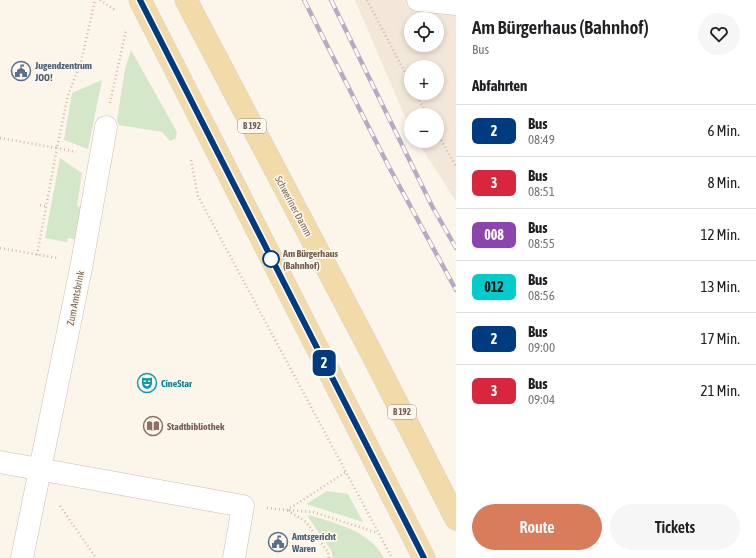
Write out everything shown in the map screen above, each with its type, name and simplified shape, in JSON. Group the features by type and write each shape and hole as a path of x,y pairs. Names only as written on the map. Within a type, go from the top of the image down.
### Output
{"main road":[{"path":"140,0 424,558"},
{"name":"Schweriner Damm","path":"186,0 368,345 456,519"}],"street":[{"path":"418,0 456,4"},
{"name":"Zum Amtsbrink","path":"22,558 82,263 106,127"},
{"path":"0,462 243,506 234,558"}],"path":[{"path":"36,255 68,95 81,62 95,0"},
{"path":"100,0 113,8 118,14"},
{"path":"368,0 404,70"},
{"path":"106,127 121,44 127,26 131,32"},
{"path":"0,138 57,148"},
{"path":"444,145 456,166"},
{"path":"191,159 198,196 392,558"},
{"path":"40,205 46,206"},
{"path":"0,248 82,263"},
{"path":"287,510 346,472"},
{"path":"59,503 96,558"},
{"path":"243,506 313,512 378,533"},
{"path":"287,510 306,522 328,552 329,558"}],"shaded area":[{"path":"355,0 456,0 456,201 422,148 444,148 444,108 404,108 404,115"}],"green space":[{"path":"131,50 177,132 176,138 170,141 162,132 119,125 117,120 125,69"},
{"path":"102,80 88,149 64,140 72,93"},
{"path":"60,158 82,173 77,206 82,207 77,240 68,238 67,242 45,238"},
{"path":"327,491 348,494 363,522 306,504"},
{"path":"309,515 341,525 361,534 378,548 384,558 333,558 331,550 308,517"}],"railway":[{"path":"304,0 389,167 456,290"},
{"path":"331,0 432,206 456,248"}],"bus line":[{"name":"2","path":"140,0 279,276 424,558"}],"place":[{"name":"Jugendzentrum JOO!","path":"21,71"},
{"name":"Am Bürgerhaus (Bahnhof)","path":"271,259"},
{"name":"CineStar","path":"147,383"},
{"name":"Stadtbibliothek","path":"153,426"},
{"name":"Amtsgericht Waren","path":"278,542"}]}
